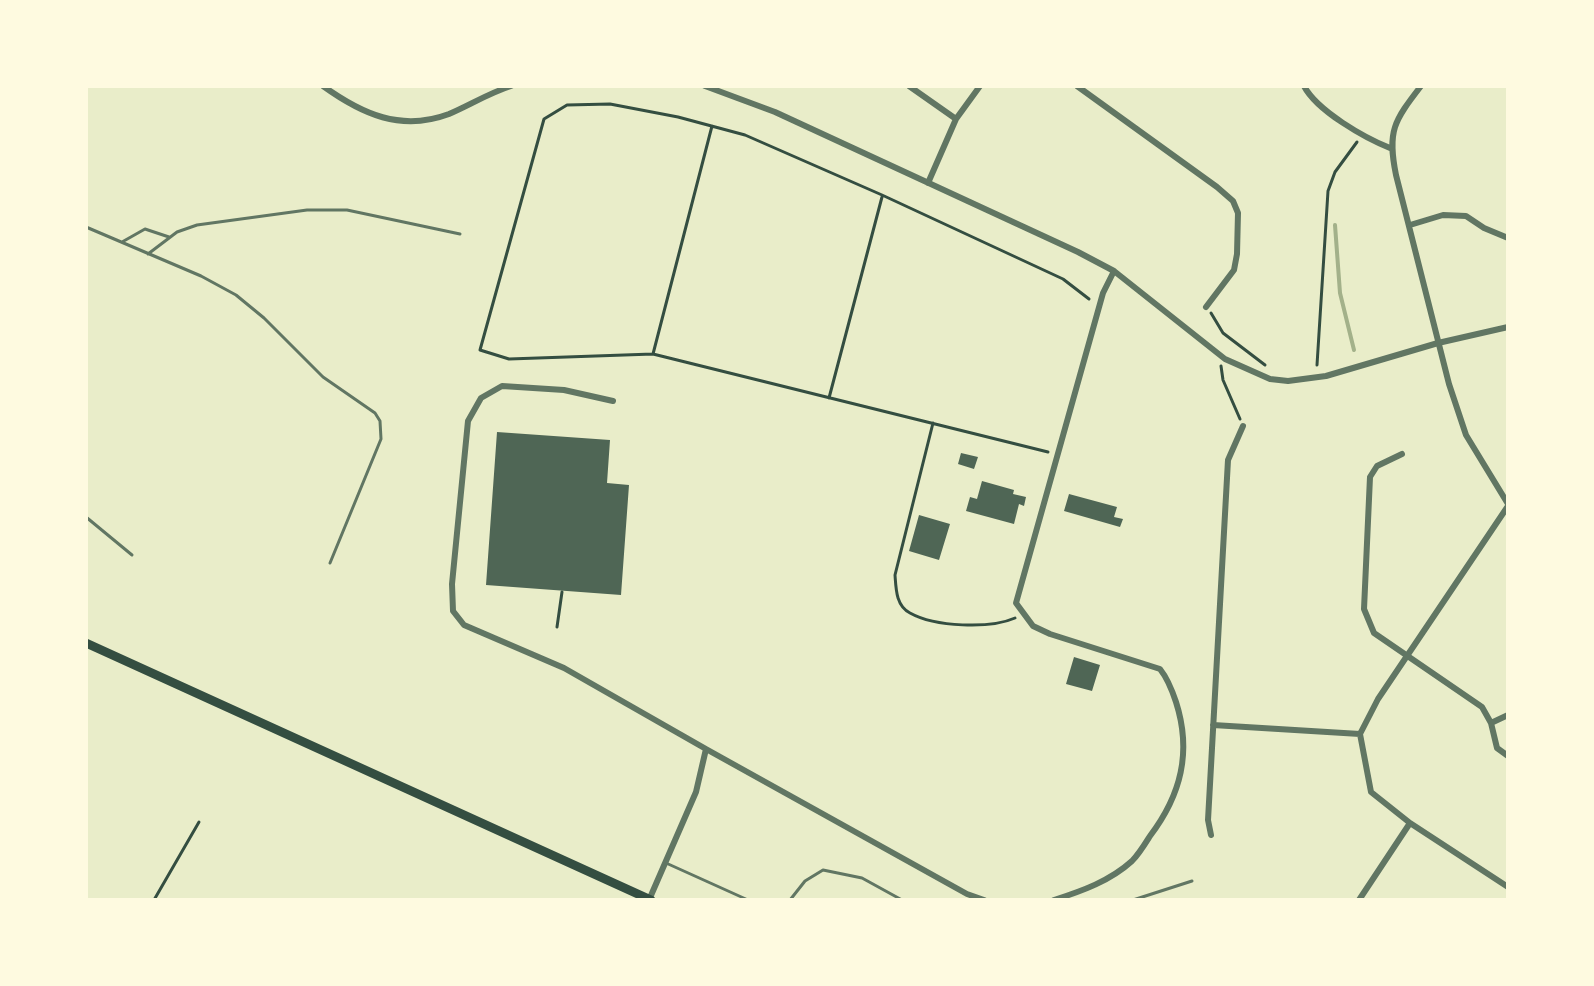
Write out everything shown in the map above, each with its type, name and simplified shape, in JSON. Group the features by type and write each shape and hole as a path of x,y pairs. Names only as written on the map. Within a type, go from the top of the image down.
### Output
{"main road":[{"path":"86,643 650,900"}],"street":[{"path":"323,86 371,115 411,122 450,113 511,86"},
{"path":"705,86 775,112 1114,271 1225,359 1270,379 1288,381 1326,376 1438,343 1508,327"},
{"path":"909,86 956,119"},
{"path":"928,183 956,119 980,86"},
{"path":"1077,86 1233,201 1238,213 1239,232 1234,270 1206,307"},
{"path":"1304,86 1310,97 1362,135 1390,148"},
{"path":"1421,86 1397,120 1390,148 1438,343 1466,435 1508,505 1378,699 1360,734 1371,792 1410,823 1508,887"},
{"path":"1410,225 1443,215 1466,216 1508,238"},
{"path":"1054,900 1105,880 1133,860 1174,800 1183,767 1184,735 1180,716 1167,677 1160,669 1050,634 1033,626 1016,603 1103,293 1114,271"},
{"path":"613,401 564,390 502,386 481,398 468,421 452,584 453,611 464,625 564,668 967,894 984,900"},
{"path":"1211,835 1208,820 1228,460 1243,426"},
{"path":"1402,454 1377,466 1370,477 1364,609 1367,622 1374,633 1482,707 1491,723 1497,748 1508,756"},
{"path":"1491,723 1508,715"},
{"path":"1213,725 1360,734"},
{"path":"650,900 696,792 706,749"},
{"path":"1359,900 1410,823"}],"lane":[{"path":"148,254 169,237 197,225 307,210 347,210 460,234"},
{"path":"86,227 201,276 236,295 264,318 323,377 375,413 382,432 379,446 330,563"},
{"path":"121,243 145,229 169,237"},
{"path":"86,517 132,555"},
{"path":"666,863 748,900"},
{"path":"790,900 805,881 823,870 862,878 902,900"},
{"path":"1133,900 1192,881"}],"path":[{"path":"1057,454 653,354 509,359 480,350 544,119 567,105 610,104 745,135 1063,279 1087,295 1098,313"},
{"path":"653,354 712,126"},
{"path":"1317,365 1328,191 1335,172 1362,135"},
{"path":"829,398 882,195"},
{"path":"1206,307 1223,333 1270,369"},
{"path":"1231,351 1236,343"},
{"path":"1221,366 1223,380 1243,426"},
{"path":"933,423 895,575 896,596 909,613 974,626 1006,622 1023,615"},
{"path":"557,627 562,592"},
{"path":"154,900 199,822"}],"building":[{"path":"497,432 610,440 607,483 629,485 621,595 486,585"},
{"path":"961,453 978,457 974,469 958,464"},
{"path":"982,481 1014,490 1013,494 1026,497 1024,506 1019,504 1014,524 966,511 970,497 977,499"},
{"path":"1069,494 1117,507 1114,517 1123,519 1120,527 1064,511"},
{"path":"919,515 950,524 939,560 909,551"},
{"path":"1074,657 1100,665 1092,691 1066,684"}],"waterway":[{"path":"1335,225 1340,293 1354,350"}]}
